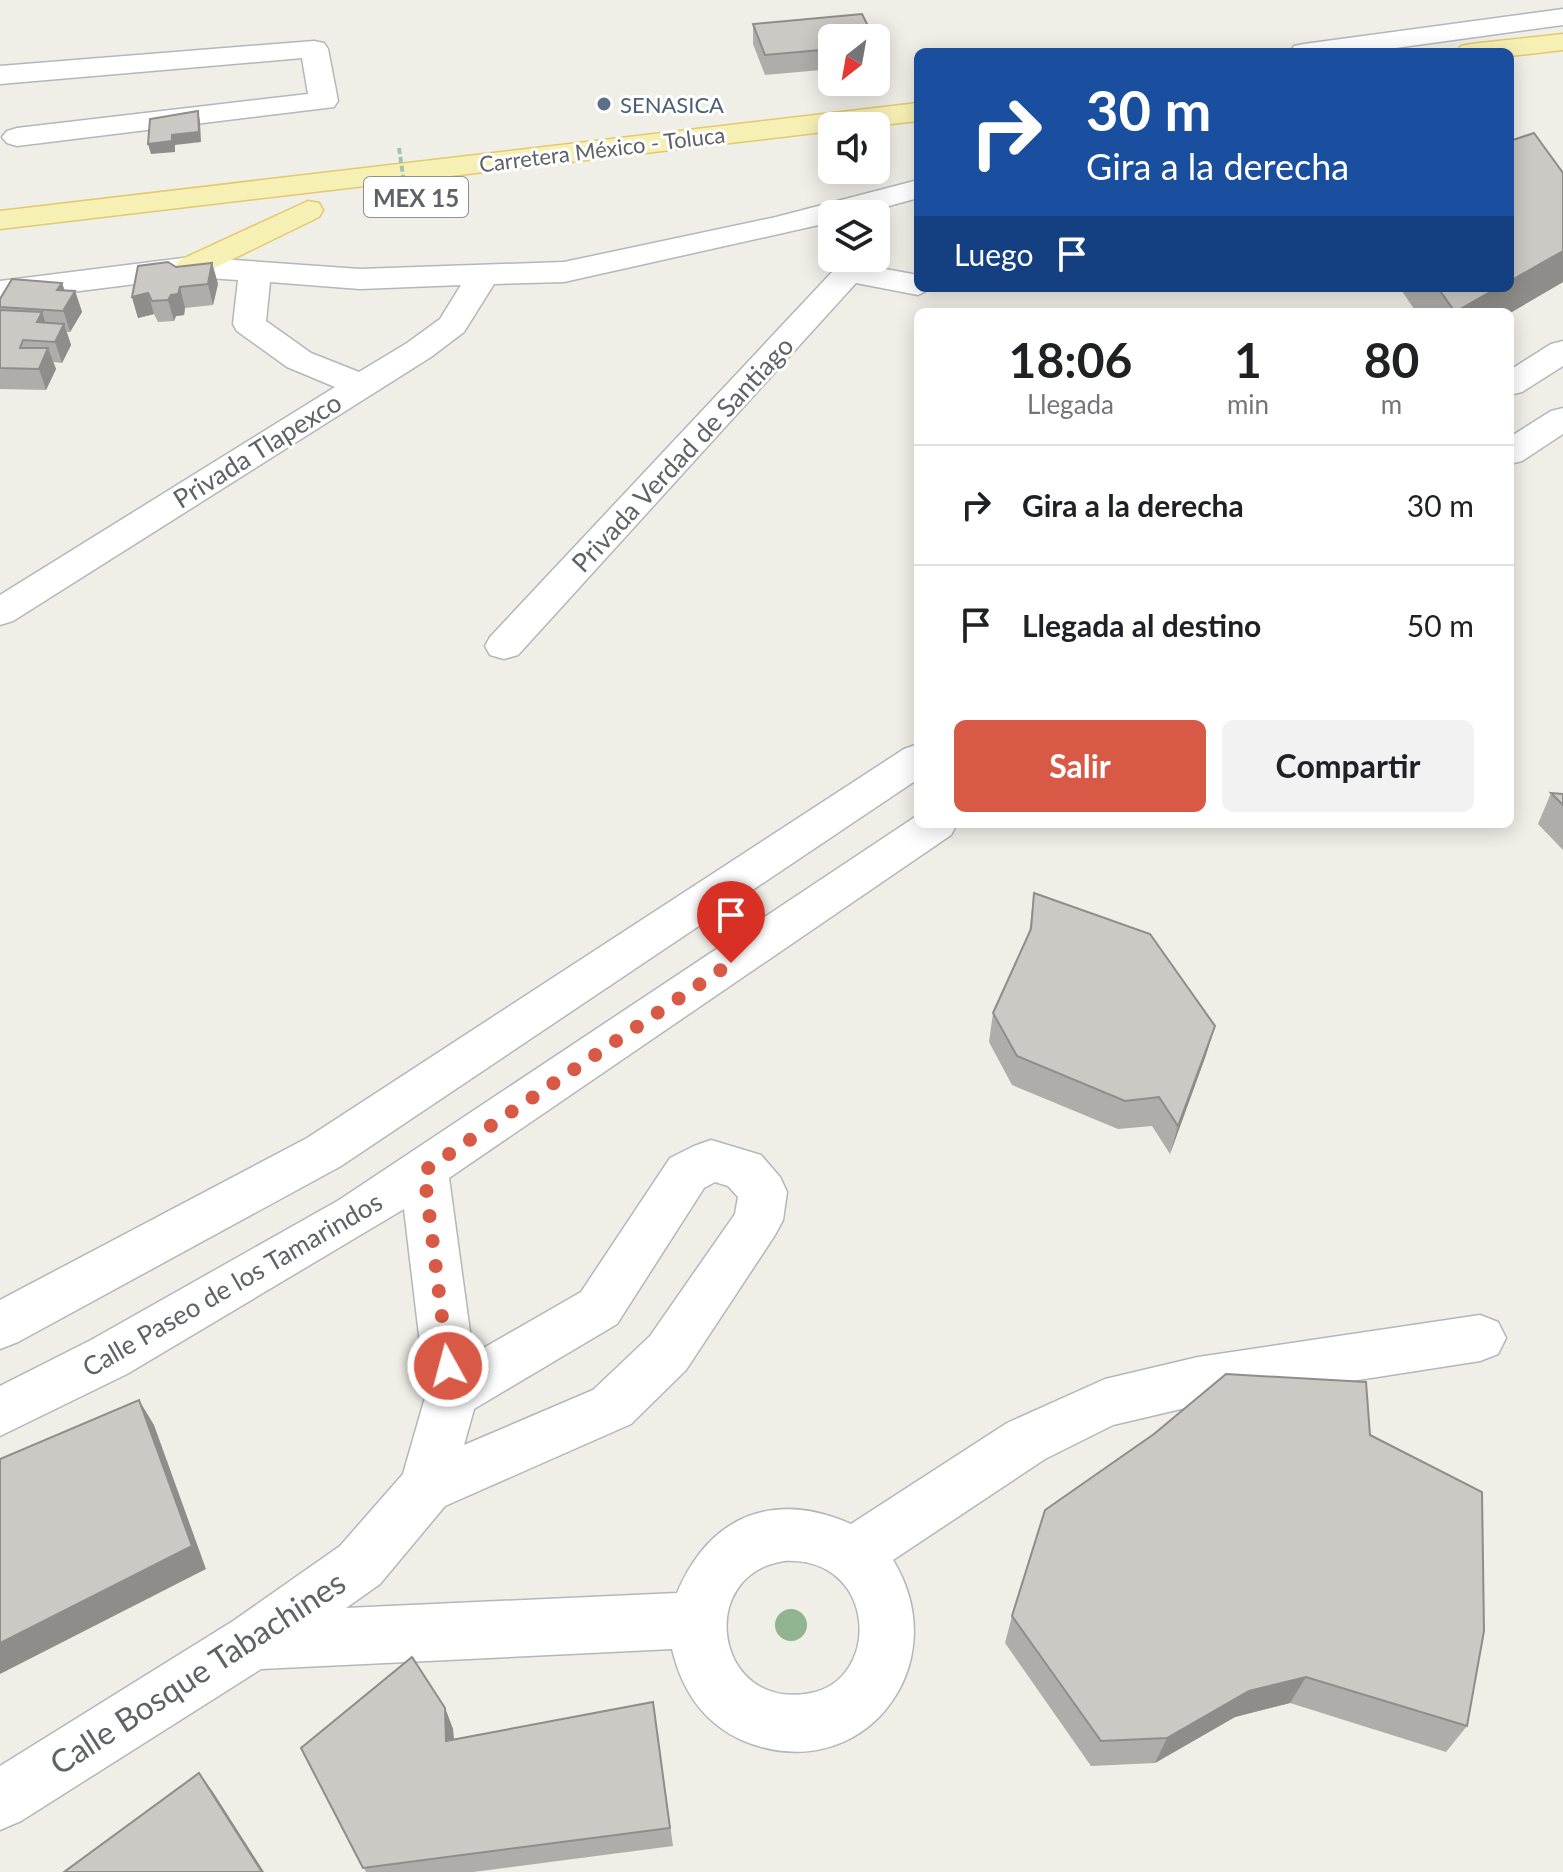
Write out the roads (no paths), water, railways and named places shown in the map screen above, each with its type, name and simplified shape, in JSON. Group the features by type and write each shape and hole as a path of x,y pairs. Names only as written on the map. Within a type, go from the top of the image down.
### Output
{"main road":[{"path":"1508,48 1563,42"},
{"name":"Carretera México - Toluca","path":"0,220 914,112"},
{"name":"Carretera México - Toluca","path":"15,247 308,210 818,153"},
{"path":"191,267 308,210"}],"street":[{"path":"1334,48 1563,17"},
{"path":"314,49 324,101 13,110 314,49"},
{"path":"879,200 914,190"},
{"path":"0,291 191,267 360,279 564,272 818,216"},
{"name":"Privada Verdad de Santiago","path":"504,646 842,272"},
{"path":"872,272 914,284"},
{"name":"Privada Tlapexco","path":"255,273 249,324 299,360 361,385"},
{"path":"361,385 419,350 452,325 483,275"},
{"path":"1514,382 1563,351"},
{"name":"Privada Tlapexco","path":"0,612 361,385"},
{"path":"1514,450 1563,419"},
{"path":"0,1326 324,1152 914,762"},
{"name":"Calle Paseo de los Tamarindos","path":"0,1412 109,1357 356,1215 930,828"},
{"path":"426,1488 612,1407 668,1353 758,1220 763,1192 744,1170 711,1160 687,1173 599,1308 452,1394"},
{"name":"Calle Bosque Tabachines","path":"0,1800 253,1641 360,1565 426,1488 452,1394 424,1171"},
{"path":"852,1555 1026,1441 1105,1403 1198,1381 1480,1338"},
{"path":"799,1535 827,1541 852,1555 872,1577 885,1605 888,1634 883,1663 868,1690 857,1700 845,1710 817,1722 787,1724 756,1718 730,1700 710,1677 699,1650 697,1620 705,1591 720,1567 743,1547 770,1536 799,1535"},
{"path":"253,1641 697,1620"}],"place":[{"name":"SENASICA","path":"604,104"}]}
